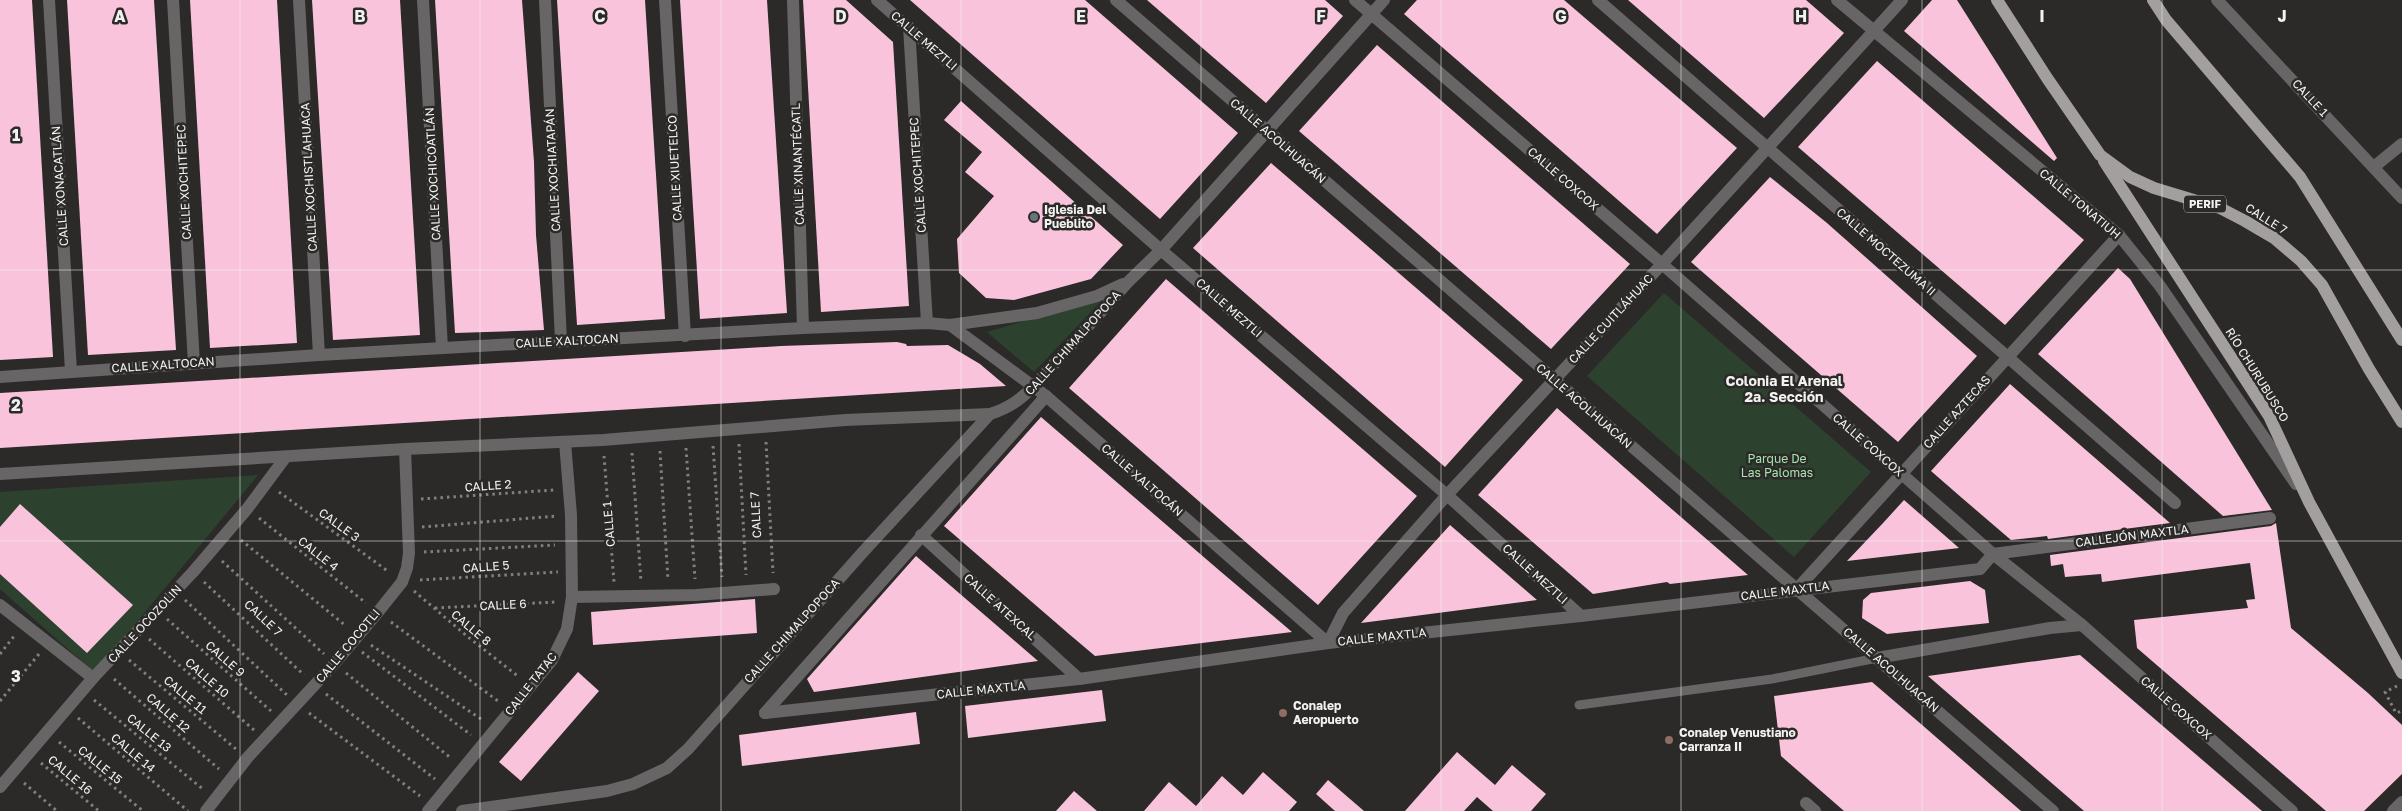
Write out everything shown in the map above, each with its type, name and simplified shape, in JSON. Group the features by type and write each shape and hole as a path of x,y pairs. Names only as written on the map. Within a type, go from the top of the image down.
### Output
{"main road":[{"name":"CALLE 7","path":"1997,0 2047,78 2100,155 2130,177 2154,188 2220,208 2245,221 2274,238 2301,261 2322,285 2369,369 2402,422"},
{"path":"2153,0 2166,20 2300,177 2402,340"},
{"name":"RÍO CHURUBUSCO","path":"2100,155 2268,416 2309,502 2402,673"}],"street":[{"name":"CALLE XONACATLÁN","path":"49,0 72,371"},
{"name":"CALLE XOCHITEPEC","path":"173,0 194,364"},
{"name":"CALLE XOCHISTLAHUACA","path":"299,0 319,355"},
{"name":"CALLE XOCHICOATLÁN","path":"423,0 442,348"},
{"name":"CALLE XOCHIATAPÁN","path":"545,0 561,341"},
{"name":"CALLE XIUETELCO","path":"665,0 685,336"},
{"name":"CALLE XINANTÉCATL","path":"793,0 803,328"},
{"name":"CALLE MEZTLI","path":"877,0 1160,250 1447,495 1581,616"},
{"name":"CALLE ACOLHUACÁN","path":"1116,0 2053,811"},
{"name":"CALLE COXCOX","path":"1355,0 1662,264 1994,554 2082,625 2292,811"},
{"name":"CALLE CHIMALPOPOCA","path":"462,811 607,791 633,784 667,768 688,750 714,718 990,414 1005,409 1020,400 1034,386 1267,132 1384,0"},
{"name":"CALLE MOCTEZUMA II","path":"1598,0 2006,357 2175,502"},
{"name":"CALLE TONATIUH","path":"1837,0 2118,235 2160,286 2309,502"},
{"name":"CALLE CUITLÁHUAC","path":"1328,643 1343,613 1447,495 1662,264 1902,0"},
{"name":"CALLE 1","path":"2217,0 2375,166 2402,198"},
{"name":"CALLE XOCHITEPEC","path":"909,27 927,324"},
{"path":"2375,166 2402,144"},
{"name":"CALLE AZTECAS","path":"1796,590 2118,235"},
{"name":"CALLE XALTOCAN","path":"0,376 319,355 803,328 950,325 1037,313 1097,296 1128,282"},
{"name":"CALLE XALTOCÁN","path":"950,325 1046,396 1328,643"},
{"path":"921,535 1046,396"},
{"path":"0,474 286,458 406,449 565,442 845,420 990,414"},
{"name":"CALLE TATAC","path":"428,811 552,660 561,645 567,629 572,599 572,544 565,442"},
{"name":"CALLE COCOTLI","path":"206,811 264,739 334,664 402,582 407,568 409,553 406,449"},
{"name":"CALLE OCOZOLIN","path":"0,787 82,690 176,592 286,458"},
{"name":"CALLEJÓN MAXTLA","path":"1994,554 2270,518"},
{"name":"CALLE MAXTLA","path":"921,535 765,714 1080,679 1328,643 1581,616 1980,569 1994,554"},
{"name":"CALLE ATEXCAL","path":"921,535 1080,679"},
{"path":"572,599 615,596 696,595 774,589"},
{"path":"0,605 93,678"},
{"path":"1877,658 2050,628 2082,625"},
{"path":"2393,811 2402,802"}],"lane":[{"path":"1579,705 1772,678 1877,658"}],"path":[{"name":"CALLE 7","path":"766,440 774,589"},
{"path":"713,441 724,593"},
{"path":"739,441 748,591"},
{"path":"686,442 696,595"},
{"path":"660,444 669,595"},
{"path":"632,447 642,596"},
{"name":"CALLE 1","path":"604,452 615,596"},
{"name":"CALLE 3","path":"266,483 402,582"},
{"name":"CALLE 2","path":"408,500 569,489"},
{"name":"CALLE 4","path":"246,508 378,612"},
{"path":"408,528 571,515"},
{"path":"228,530 355,640 466,731"},
{"path":"409,553 572,544"},
{"path":"210,550 334,664 445,754"},
{"name":"CALLE 5","path":"402,582 572,571"},
{"name":"CALLE 7","path":"193,572 315,685"},
{"name":"CALLE 8","path":"402,582 435,608 468,638 531,686"},
{"path":"176,592 297,704 414,792"},
{"name":"CALLE 6","path":"435,608 572,599"},
{"name":"CALLE 9","path":"157,611 282,720"},
{"path":"378,612 511,710"},
{"path":"0,654 24,624"},
{"name":"CALLE 10","path":"138,631 264,739"},
{"path":"355,640 476,716"},
{"path":"0,701 48,643"},
{"name":"CALLE 11","path":"119,651 239,751"},
{"name":"CALLE 12","path":"103,669 222,771"},
{"path":"315,685 427,773"},
{"name":"CALLE 13","path":"82,690 204,790"},
{"path":"2385,692 2396,713 2402,710"},
{"name":"CALLE 14","path":"66,709 188,811"},
{"name":"CALLE 15","path":"47,732 143,811"},
{"name":"CALLE 16","path":"29,753 99,811"},
{"path":"12,773 57,811"}],"green space":[{"name":"Parque De Las Palomas","path":"1664,293 1871,472 1794,557 1587,376"},
{"path":"1105,297 1034,372 987,332"},
{"path":"258,475 95,673 0,589 0,492"}],"building":[{"path":"0,0 32,0 53,357 0,360"},
{"path":"67,0 154,0 176,350 88,355"},
{"path":"190,0 277,0 297,343 210,348"},
{"path":"312,0 400,0 420,335 333,340"},
{"path":"435,0 522,0 534,162 536,235 544,330 455,333"},
{"path":"557,0 645,0 665,319 577,325"},
{"path":"680,0 767,0 787,313 700,319"},
{"path":"803,0 846,0 893,42 909,306 821,312"},
{"path":"910,0 1085,0 1238,133 1160,219"},
{"path":"1147,0 1325,0 1343,16 1266,103"},
{"path":"1417,0 1564,0 1737,148 1657,234 1404,14"},
{"path":"1628,0 1806,0 1844,33 1764,118"},
{"path":"1932,0 1957,0 2057,158 2054,161 1904,31"},
{"path":"1377,45 1630,264 1551,349 1299,131"},
{"path":"1877,61 2084,240 2005,325 1798,147"},
{"name":"Iglesia Del Pueblito","path":"961,101 1123,245 1091,279 1014,300 986,298 959,273 957,239 994,196 965,172 982,152 944,120"},
{"path":"1271,163 1523,380 1445,467 1193,248"},
{"path":"1770,177 1827,223 1977,356 1898,442 1691,262"},
{"path":"2118,268 2130,279 2272,510 2223,516 2038,354"},
{"path":"1166,279 1417,496 1318,605 1069,388"},
{"path":"897,342 907,346 948,345 980,364 1006,386 0,448 0,393 781,346"},
{"path":"2010,384 2170,523 2048,539 2047,536 2011,540 1962,498 1931,471"},
{"path":"1557,408 1748,575 1670,584 1667,582 1593,594 1478,495"},
{"path":"1041,417 1292,632 1095,656 1069,634 944,526"},
{"path":"1904,500 1959,548 1847,561 1884,522"},
{"path":"20,504 133,605 87,653 0,574 0,527"},
{"path":"2276,523 2291,628 2368,693 2402,725 2402,774 2364,811 2326,811 2137,648 2134,620 2248,608 2246,600 2255,599 2250,563 2102,582 2101,574 2065,577 2063,564 2051,566 2050,555 2271,526"},
{"path":"1450,525 1537,600 1361,623 1431,546"},
{"path":"916,556 1038,661 814,692 807,679"},
{"path":"1970,581 1985,590 1989,623 1887,634 1862,618 1863,600 1871,593"},
{"path":"755,599 757,633 593,645 591,612"},
{"path":"2080,655 2262,811 2084,811 1928,676"},
{"path":"578,672 599,691 521,781 499,762"},
{"path":"1872,682 2021,811 1844,811 1781,756 1774,696"},
{"path":"1102,690 1106,721 968,738 965,706"},
{"path":"916,712 920,744 742,766 739,735"},
{"path":"1457,752 1495,785 1512,765 1546,794 1531,811 1493,811 1477,797 1464,811 1405,811"},
{"path":"1263,772 1297,802 1289,811 1144,811 1169,782 1196,806 1222,776 1243,795"},
{"path":"1328,780 1364,811 1335,811 1316,794"},
{"path":"1074,791 1097,811 1056,811"}],"place":[{"name":"Iglesia Del Pueblito","path":"1034,217"},
{"name":"Conalep Aeropuerto","path":"1283,713"},
{"name":"Conalep Venustiano Carranza II","path":"1669,740"}],"district":[{"name":"Colonia El Arenal 2a. Sección","path":"1784,390"}]}
